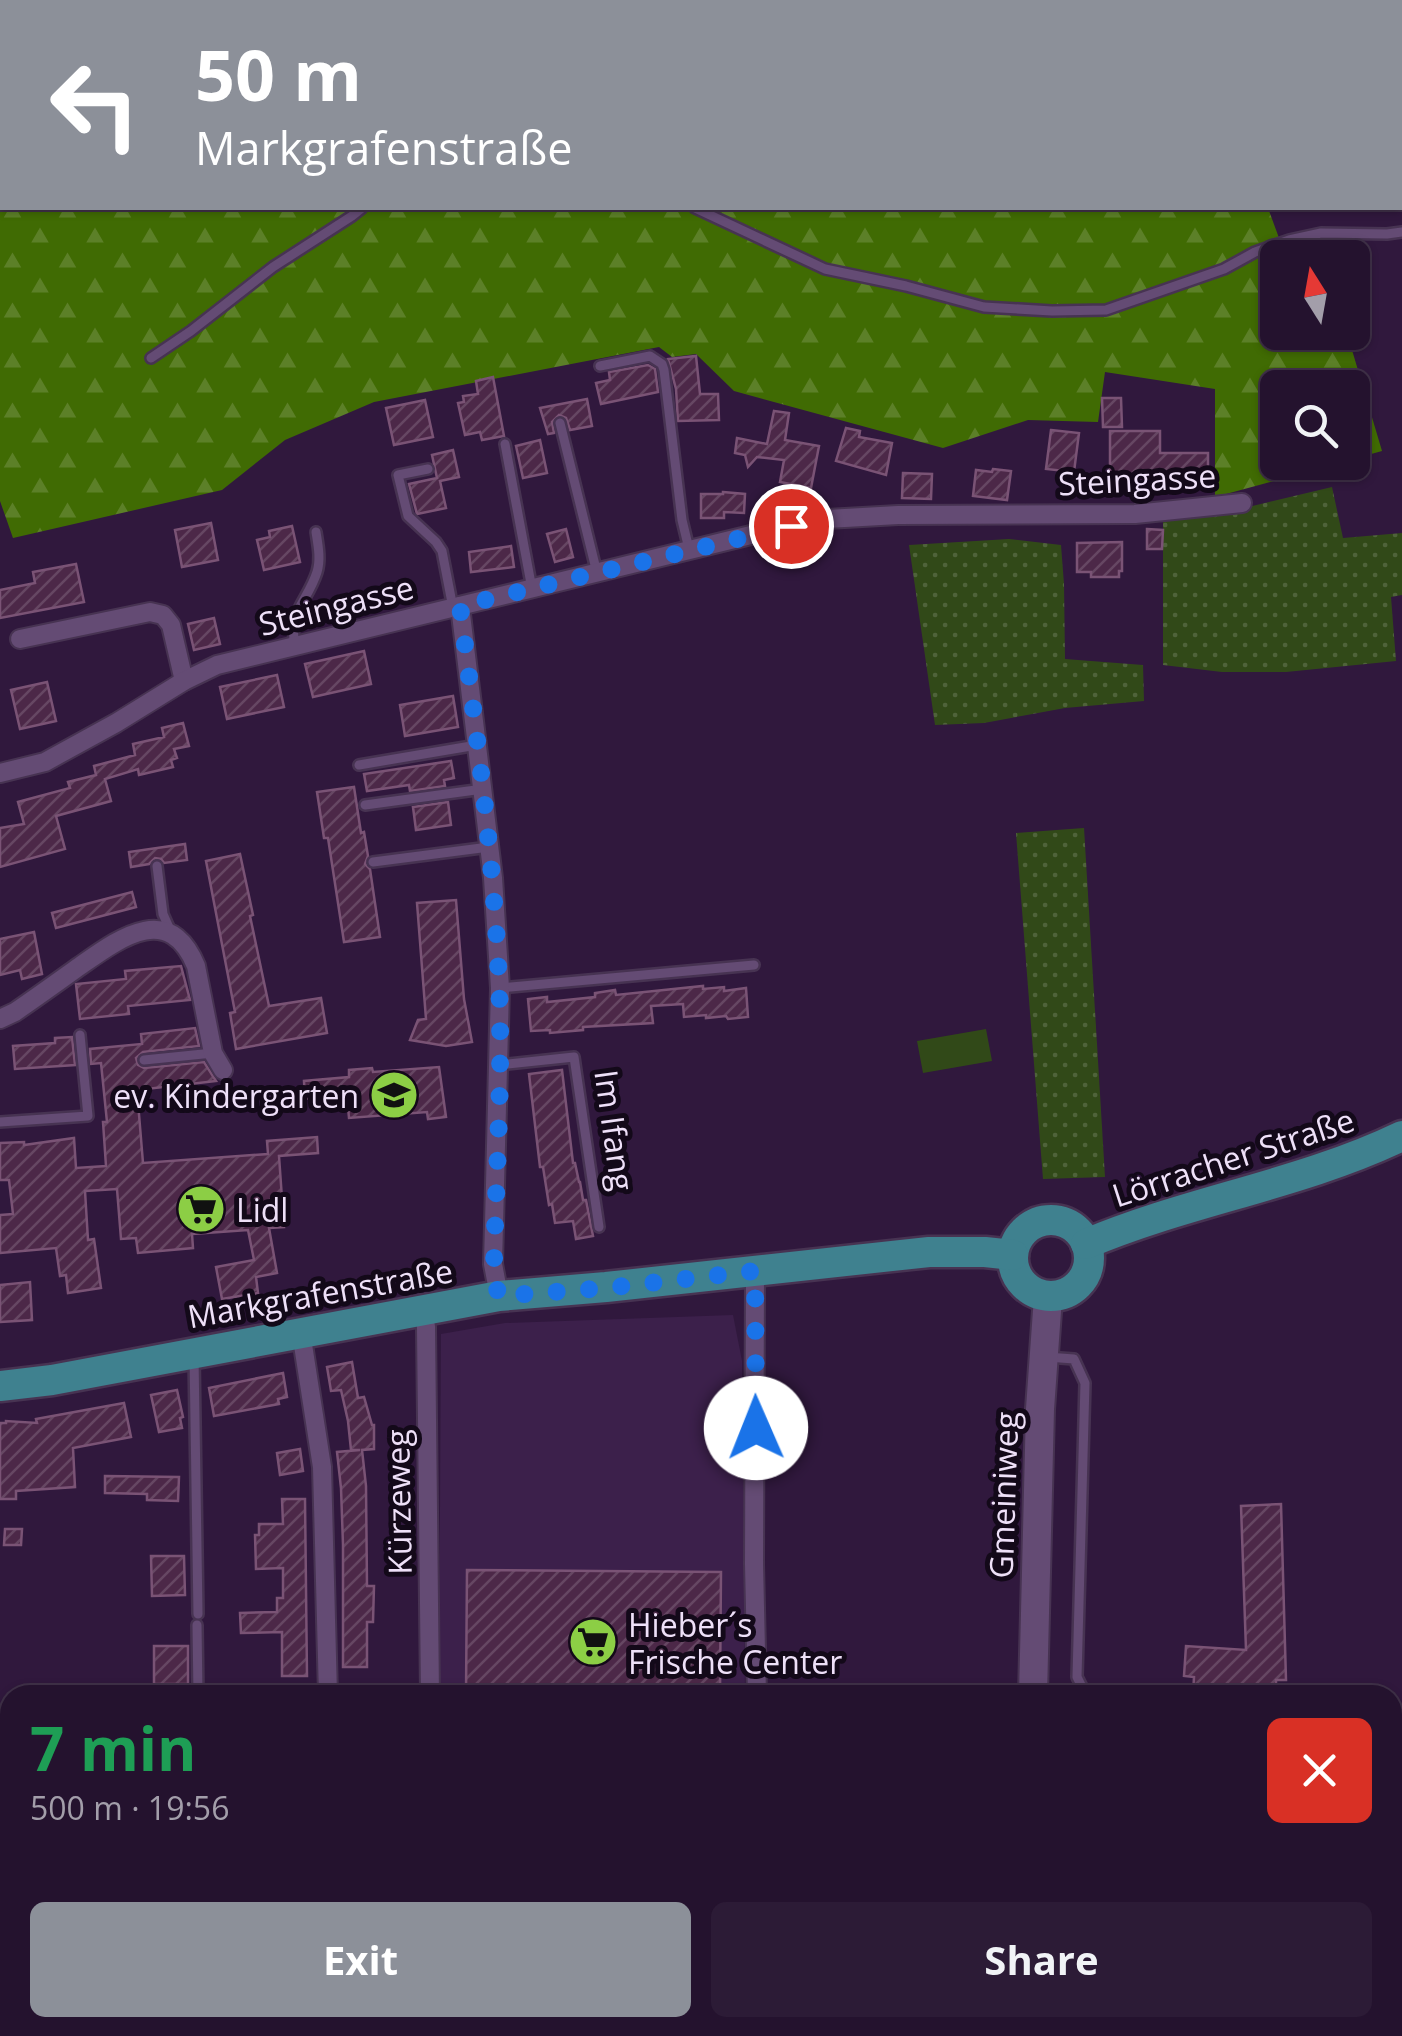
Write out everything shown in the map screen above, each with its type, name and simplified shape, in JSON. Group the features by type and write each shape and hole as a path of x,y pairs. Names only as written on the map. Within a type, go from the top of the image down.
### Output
{"main road":[{"name":"Lörracher Straße","path":"1086,1244 1169,1213 1338,1164 1402,1136"},
{"path":"1039,1222 1062,1222 1080,1234 1086,1244 1088,1263 1082,1280 1067,1293 1037,1294 1018,1278 1012,1256 1021,1234 1039,1222"},
{"name":"Markgrafenstraße","path":"0,1386 52,1380 498,1296 606,1288 929,1252 1012,1256"}],"street":[{"name":"Steingasse","path":"0,773 45,762 217,665 828,518 1135,514 1242,503"},
{"path":"456,607 490,847 500,988 494,1264 498,1296"},
{"path":"20,639 150,612 163,615 171,625 184,681"},
{"path":"0,1020 134,932 170,932 181,940 196,966 218,1062"},
{"path":"755,1271 757,1685"},
{"name":"Gmeiniweg","path":"1033,1685 1040,1409 1048,1296"},
{"name":"Kürzeweg","path":"423,1309 430,1685"},
{"path":"302,1332 325,1502 328,1685"}],"lane":[{"path":"151,358 273,267 360,210"},
{"path":"698,210 824,269 984,307 1052,312 1106,310 1224,269 1289,240 1322,233 1402,232"},
{"path":"600,366 650,356 662,364 689,550"},
{"path":"560,423 597,573"},
{"path":"505,444 532,588"},
{"path":"428,469 398,476 408,516 442,550 456,607"},
{"path":"295,646 294,619 317,573 316,532"},
{"path":"359,764 477,745"},
{"path":"365,805 483,789"},
{"path":"373,862 490,847"},
{"path":"157,866 170,932"},
{"path":"500,988 754,965"},
{"path":"0,1122 88,1116 80,1035"},
{"name":"Im Ifang","path":"499,1065 574,1056 599,1227"},
{"path":"144,1060 218,1062"},
{"path":"194,1352 198,1685"},
{"path":"1045,1357 1074,1359 1086,1383 1078,1677 1082,1685"}],"shaded area":[{"path":"733,1315 742,1361 745,1685 439,1685 441,1334 505,1323"}],"green space":[{"path":"0,210 1269,210 1280,240 1260,240 1260,350 1352,350 1358,370 1260,370 1260,480 1278,480 1215,497 1215,389 1105,372 1098,422 1028,420 943,448 734,391 696,354 672,357 659,347 374,402 285,440 222,490 13,538 0,501"},
{"path":"1370,411 1382,451 1370,454"},
{"path":"1332,487 1343,538 1402,533 1402,595 1391,597 1396,661 1286,672 1222,672 1163,665 1163,520 1215,515"},
{"path":"1009,539 1061,545 1065,659 1143,665 1144,701 1065,708 984,723 935,725 909,545"},
{"path":"1084,828 1105,1177 1043,1179 1016,833"},
{"path":"986,1029 992,1061 923,1073 917,1041"}],"building":[{"path":"696,356 700,394 718,394 719,420 678,421 676,389 668,359"},
{"path":"648,365 655,369 658,392 601,404 596,383 610,380 609,372"},
{"path":"493,377 504,436 482,440 480,432 465,435 458,403 464,402 463,396 478,394 476,381"},
{"path":"1102,398 1121,398 1122,427 1103,427"},
{"path":"587,399 592,426 570,430 566,418 559,415 552,422 554,433 548,434 540,408"},
{"path":"425,400 433,437 394,445 386,408"},
{"path":"774,411 789,413 785,440 819,446 811,488 780,482 784,460 757,457 748,467 745,455 735,453 737,438 767,444"},
{"path":"846,428 860,431 859,437 892,443 886,475 836,461"},
{"path":"1051,430 1079,433 1074,472 1046,469"},
{"path":"1110,431 1160,431 1160,453 1208,453 1208,476 1110,476"},
{"path":"540,440 547,473 523,478 516,446"},
{"path":"453,450 459,477 440,481 446,508 417,514 409,484 437,478 432,455"},
{"path":"976,470 1011,471 1007,500 973,496"},
{"path":"903,473 932,474 931,499 902,498"},
{"path":"701,494 745,494 744,513 724,512 724,518 701,518"},
{"path":"211,523 218,560 182,567 175,530"},
{"path":"292,526 300,562 264,570 257,540 270,537 269,531"},
{"path":"566,529 573,557 555,562 547,534"},
{"path":"1147,529 1163,530 1162,549 1147,549"},
{"path":"1122,542 1119,577 1091,577 1091,572 1077,572 1077,543"},
{"path":"511,546 514,567 471,572 469,552"},
{"path":"76,564 84,602 0,618 0,590 35,583 33,572"},
{"path":"214,618 220,644 194,650 188,624"},
{"path":"364,651 371,684 313,697 305,664"},
{"path":"277,675 284,707 227,719 220,687"},
{"path":"47,682 56,721 20,729 11,690"},
{"path":"453,696 458,727 405,736 400,705"},
{"path":"183,723 189,746 174,749 177,758 171,760 173,767 139,775 138,769 105,779 111,801 56,816 65,849 0,867 0,828 24,824 18,802 70,788 68,782 96,775 94,766 135,755 133,744 164,737 162,728"},
{"path":"451,761 454,778 444,780 445,786 410,791 409,785 367,791 364,774"},
{"path":"354,787 380,937 344,942 317,792"},
{"path":"448,802 451,825 416,830 413,807"},
{"path":"185,844 187,860 164,863 155,858 149,864 131,867 129,852"},
{"path":"240,854 269,1006 321,998 327,1033 236,1049 230,1013 235,1012 206,861"},
{"path":"132,892 136,907 56,928 52,913"},
{"path":"456,900 464,999 472,1042 446,1046 410,1040 418,1020 426,1019 417,903"},
{"path":"34,932 42,974 22,979 20,970 0,975 0,939"},
{"path":"181,966 190,1000 128,1006 129,1014 80,1019 76,984 126,979 125,971"},
{"path":"724,987 724,991 746,988 748,1017 684,1017 683,1004 651,1006 653,1023 550,1033 531,1031 528,999 547,997 547,1002 595,997 595,993 615,990 616,995"},
{"path":"195,1028 199,1046 143,1052 136,1058 144,1068 204,1062 216,1081 137,1090 143,1163 268,1154 267,1141 317,1137 318,1153 279,1156 284,1227 269,1228 277,1273 256,1277 258,1293 222,1299 216,1267 254,1260 248,1230 192,1234 193,1248 138,1253 136,1238 121,1239 117,1189 85,1191 88,1240 94,1239 101,1288 68,1293 66,1275 60,1276 56,1248 0,1253 0,1215 13,1214 9,1180 0,1180 0,1143 24,1145 74,1138 76,1168 106,1166 103,1122 107,1122 101,1063 91,1064 90,1049 142,1044 141,1034"},
{"path":"72,1037 75,1065 15,1069 13,1046 55,1043 55,1038"},
{"path":"439,1067 446,1117 428,1119 427,1112 349,1118 347,1096 305,1099 304,1081 349,1077 349,1070"},
{"path":"562,1070 573,1163 593,1236 576,1239 573,1221 555,1223 552,1204 549,1205 540,1167 529,1074"},
{"path":"30,1282 32,1320 0,1322 0,1285"},
{"path":"352,1362 358,1398 364,1397 374,1425 374,1449 362,1450 367,1586 374,1586 373,1622 367,1622 367,1667 343,1667 343,1545 337,1452 360,1450 351,1450 341,1390 331,1391 327,1367"},
{"path":"283,1373 287,1397 278,1399 279,1404 214,1416 209,1388"},
{"path":"177,1390 182,1428 159,1432 151,1395"},
{"path":"124,1403 131,1437 73,1448 75,1487 16,1491 16,1499 0,1499 0,1423 37,1423 36,1419"},
{"path":"300,1449 303,1471 280,1475 277,1453"},
{"path":"105,1476 179,1477 178,1501 147,1500 147,1494 105,1493"},
{"path":"282,1499 305,1499 307,1676 282,1676 282,1632 241,1633 240,1613 277,1612 277,1598 283,1598 283,1568 256,1569 255,1535 259,1535 259,1524 283,1524"},
{"path":"1281,1504 1286,1680 1276,1680 1276,1685 1194,1685 1194,1677 1184,1676 1186,1646 1246,1650 1241,1506"},
{"path":"5,1529 22,1529 21,1545 4,1545"},
{"path":"151,1556 184,1556 185,1595 152,1596"},
{"name":"Hieber´s Frische Center","path":"467,1570 721,1572 720,1685 466,1685"},
{"path":"154,1646 188,1646 188,1684 154,1684"}],"place":[{"name":"ev. Kindergarten","path":"394,1095"},
{"name":"Lidl","path":"201,1209"},
{"name":"Hieber´s Frische Center","path":"593,1642"}],"route":[{"path":"756,1428 755,1271 498,1296 494,1264 500,988 490,847 460,606 791,526"}]}
